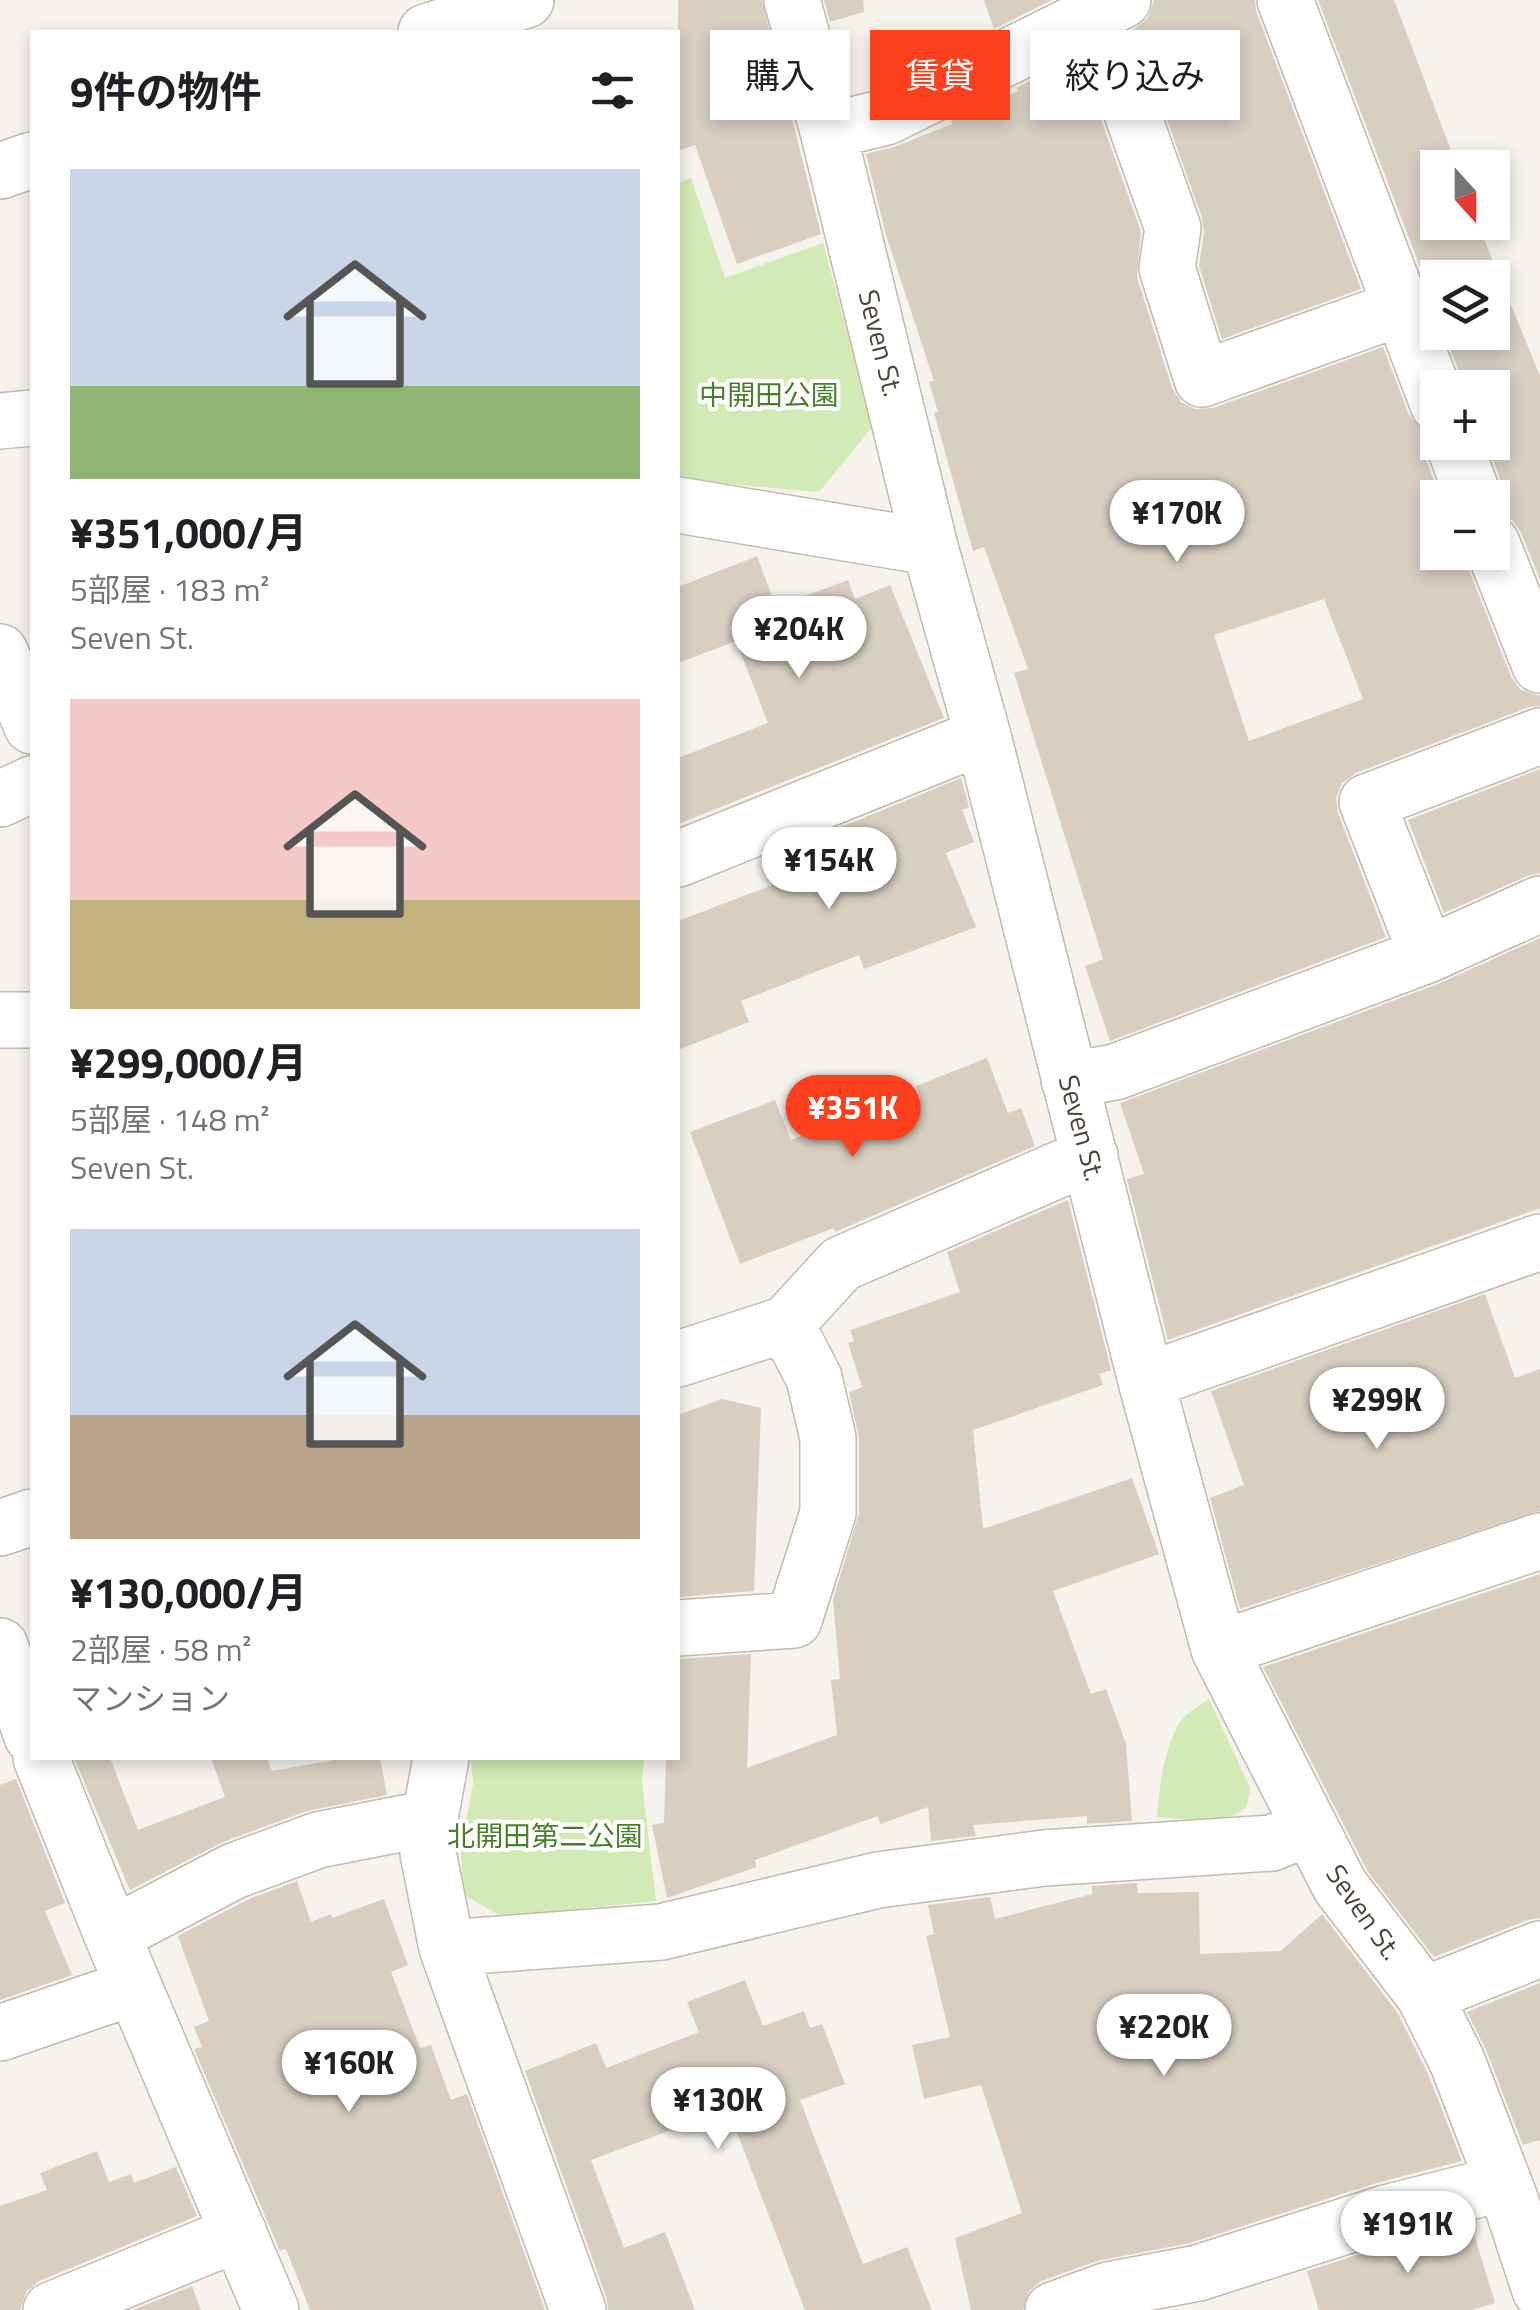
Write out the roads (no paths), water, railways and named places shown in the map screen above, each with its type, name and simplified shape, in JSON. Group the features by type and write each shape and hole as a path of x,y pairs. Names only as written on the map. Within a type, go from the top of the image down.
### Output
{"street":[{"path":"432,30 528,0 537,30"},
{"name":"Seven St.","path":"792,0 930,547 984,736 1146,1381 1219,1649 1340,1886 1424,1995 1518,2192 1540,2290"},
{"path":"1067,30 1123,0"},
{"path":"1286,0 1425,370"},
{"path":"828,131 886,117 1030,48"},
{"path":"1135,120 1174,228 1167,268 1202,379 1400,308"},
{"path":"0,171 30,161"},
{"path":"0,421 30,418"},
{"path":"680,505 930,547"},
{"path":"1502,570 1540,664"},
{"path":"0,652 30,721"},
{"path":"680,858 984,736"},
{"path":"1427,955 1367,802 1540,736"},
{"path":"0,798 30,785"},
{"path":"1070,1080 1115,1072 1427,955 1540,904"},
{"path":"0,1020 30,1020"},
{"path":"680,1358 786,1324 842,1264 1090,1156"},
{"path":"1146,1381 1540,1242"},
{"path":"680,1628 794,1620 828,1513 828,1438 814,1378 786,1324"},
{"path":"0,1528 30,1518"},
{"path":"1219,1649 1540,1541"},
{"path":"0,1646 26,1727"},
{"path":"40,1760 271,2310"},
{"path":"440,1760 428,1853 446,1948 578,2310"},
{"path":"112,1935 234,1870 318,1840 430,1818"},
{"path":"446,1948 661,1932 878,1880 1044,1858 1272,1843 1310,1827"},
{"path":"1424,1995 1540,1949"},
{"path":"0,2034 134,1987"},
{"path":"1053,2310 1108,2290 1198,2273 1386,2213 1518,2192"},
{"path":"50,2310 240,2233"}],"park label":[{"name":"中開田公園","path":"769,395"},
{"name":"北開田第二公園","path":"545,1836"}]}
